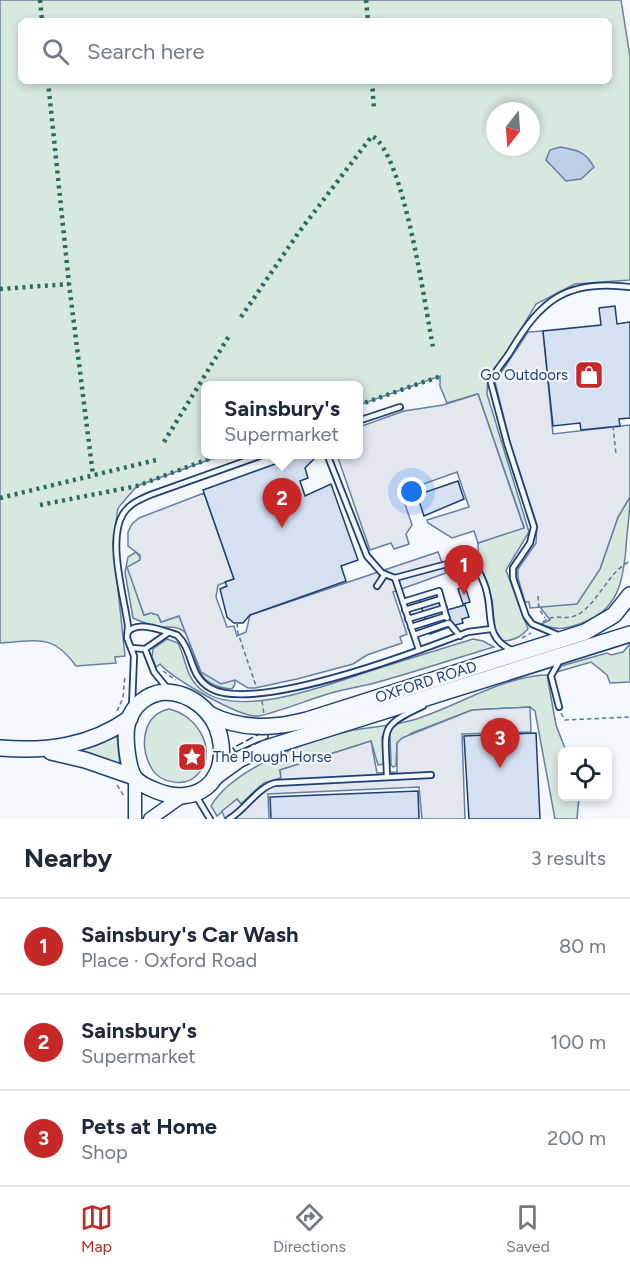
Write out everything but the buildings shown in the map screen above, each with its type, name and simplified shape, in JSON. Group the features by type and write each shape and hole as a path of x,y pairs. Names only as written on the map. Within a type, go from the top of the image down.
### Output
{"highway":[{"name":"OXFORD ROAD","path":"209,714 246,726 287,725 573,636 605,622 618,611 630,595"},
{"name":"OXFORD ROAD","path":"215,777 240,759 257,752 630,634"},
{"path":"0,747 43,750 86,760 134,777 158,791 188,795 208,786 215,777 221,760 221,743 216,723 190,698 172,692 150,696 131,715 84,742 43,750"},
{"path":"131,715 126,739 128,760 134,777"}],"street":[{"path":"134,777 134,819"},
{"path":"150,819 188,795"}],"lane":[{"path":"573,636 554,634 532,624 526,616 513,578 513,568 530,543 534,527 507,443 491,383 531,318 545,304 584,287 630,287"},
{"path":"363,419 400,407"},
{"path":"131,715 132,648 128,641 116,545 119,523 128,508 150,495 251,459"},
{"path":"329,459 366,556 373,566 395,578 447,564 453,566 474,562 488,594 491,629 502,645 520,652"},
{"path":"376,586 385,574"},
{"path":"395,578 419,650"},
{"path":"403,602 439,591 449,623 460,636"},
{"path":"405,610 441,599"},
{"path":"408,619 444,608"},
{"path":"411,627 446,616"},
{"path":"414,635 449,623"},
{"path":"128,632 138,625 177,636 182,641 193,672 209,688 230,695 259,693 338,676 460,636 491,629"},
{"path":"150,630 152,642"},
{"path":"132,648 145,649 168,633"},
{"path":"145,649 155,674 172,692"},
{"path":"559,707 551,676 563,656"},
{"path":"387,777 387,730 392,722 472,683"},
{"path":"229,819 274,783 431,775"},
{"path":"188,795 210,819"}],"path":[{"path":"613,426 616,454"},
{"path":"549,618 568,619 581,612 620,566 630,561"},
{"path":"538,596 539,609 545,619"},
{"path":"237,623 237,633 259,693 264,717"},
{"path":"559,707 566,720 630,717"},
{"path":"111,780 125,799 135,798"}],"shaded area":[{"path":"0,0 621,0 630,57 630,280 575,284 536,304 504,358 488,376 487,394 529,532 506,570 528,629 514,639 503,641 495,630 492,600 479,567 478,543 524,527 478,394 447,403 440,386 440,376 363,404 363,381 201,381 201,459 211,459 137,486 118,508 113,542 125,656 115,657 116,663 76,666 60,648 43,641 0,643"},
{"path":"543,331 553,434 630,425 630,497 618,517 600,569 577,604 530,608 529,602 525,602 518,578 518,569 536,543 537,525 511,446 495,382 528,332"},
{"path":"478,394 524,528 478,543 474,531 452,538 428,523 427,520 469,507 457,472 401,492 412,525 406,534 409,544 394,549 391,543 370,550 338,459 363,459 363,426 404,411 443,405"},
{"path":"204,493 234,579 218,585 216,597 227,627 234,626 237,636 246,632 250,615 438,552 446,573 393,592 407,634 400,637 402,643 367,655 353,664 297,679 255,688 248,688 235,680 221,684 201,672 179,616 161,622 158,615 151,613 144,615 127,567 140,560 140,555 128,546 128,532 132,524 139,518"},
{"path":"630,497 623,572 611,603 594,617 571,627 557,628 541,624 550,620 540,607 577,603 600,569 618,517"},
{"path":"136,552 141,558 139,562 128,568 144,615 151,613 158,615 161,622 179,616 186,635 182,630 176,628 157,627 133,618 125,572 128,557"},
{"path":"186,635 192,645 194,654"},
{"path":"167,639 178,643 190,675 197,686 220,699 241,702 289,696 473,639 494,647 259,716 237,711 222,704 177,678 160,664 156,667 152,657 153,649"},
{"path":"630,644 630,682 610,683 607,675 591,662 557,672 561,666 607,653 611,655 623,652"},
{"path":"194,654 201,671 234,677 235,684 232,689 217,686 206,680 200,672"},
{"path":"547,675 556,725 564,747 558,747 558,801 579,801 577,819 555,819 535,711 530,707 472,710 412,733 397,743 396,766 393,767 391,765 390,734 382,737 384,764 378,765 371,741 280,770 281,778 260,786 241,804 237,799 217,816 211,806 221,793 253,768 293,749 332,735 413,720 509,682"},
{"path":"530,707 531,732 462,734 465,819 422,819 419,787 268,794 269,819 225,819 222,811 237,799 241,804 264,783 281,778 280,770 371,741 377,773 397,772 397,743 402,738 472,710"},
{"path":"169,709 189,719 197,727 206,746 203,767 196,776 186,782 173,782 161,778 152,769 145,751 145,733 148,725 160,712"},
{"path":"117,736 120,767 78,753 78,750 92,747"}],"water":[{"path":"560,147 580,152 594,167 581,179 566,181 546,160 550,150"}],"hedge":[{"path":"40,0 42,18"},
{"path":"366,0 368,18"},
{"path":"48,84 69,284 93,475"},
{"path":"372,84 374,110"},
{"path":"241,317 299,232 372,136 383,148 394,171 403,200 419,267 433,347"},
{"path":"0,289 69,284"},
{"path":"201,381 229,336"},
{"path":"363,403 441,376"},
{"path":"164,442 201,382"},
{"path":"40,505 137,486 209,459"},
{"path":"0,498 156,460"}],"fence":[{"path":"237,754 233,748 259,734"},
{"path":"244,749 268,738 268,734"}],"place":[{"name":"Go Outdoors","path":"589,375"},
{"name":"Sainsbury's","path":"282,528"},
{"name":"Sainsbury's Car Wash","path":"464,595"},
{"name":"The Plough Horse","path":"192,757"},
{"name":"Pets at Home","path":"500,768"}]}
